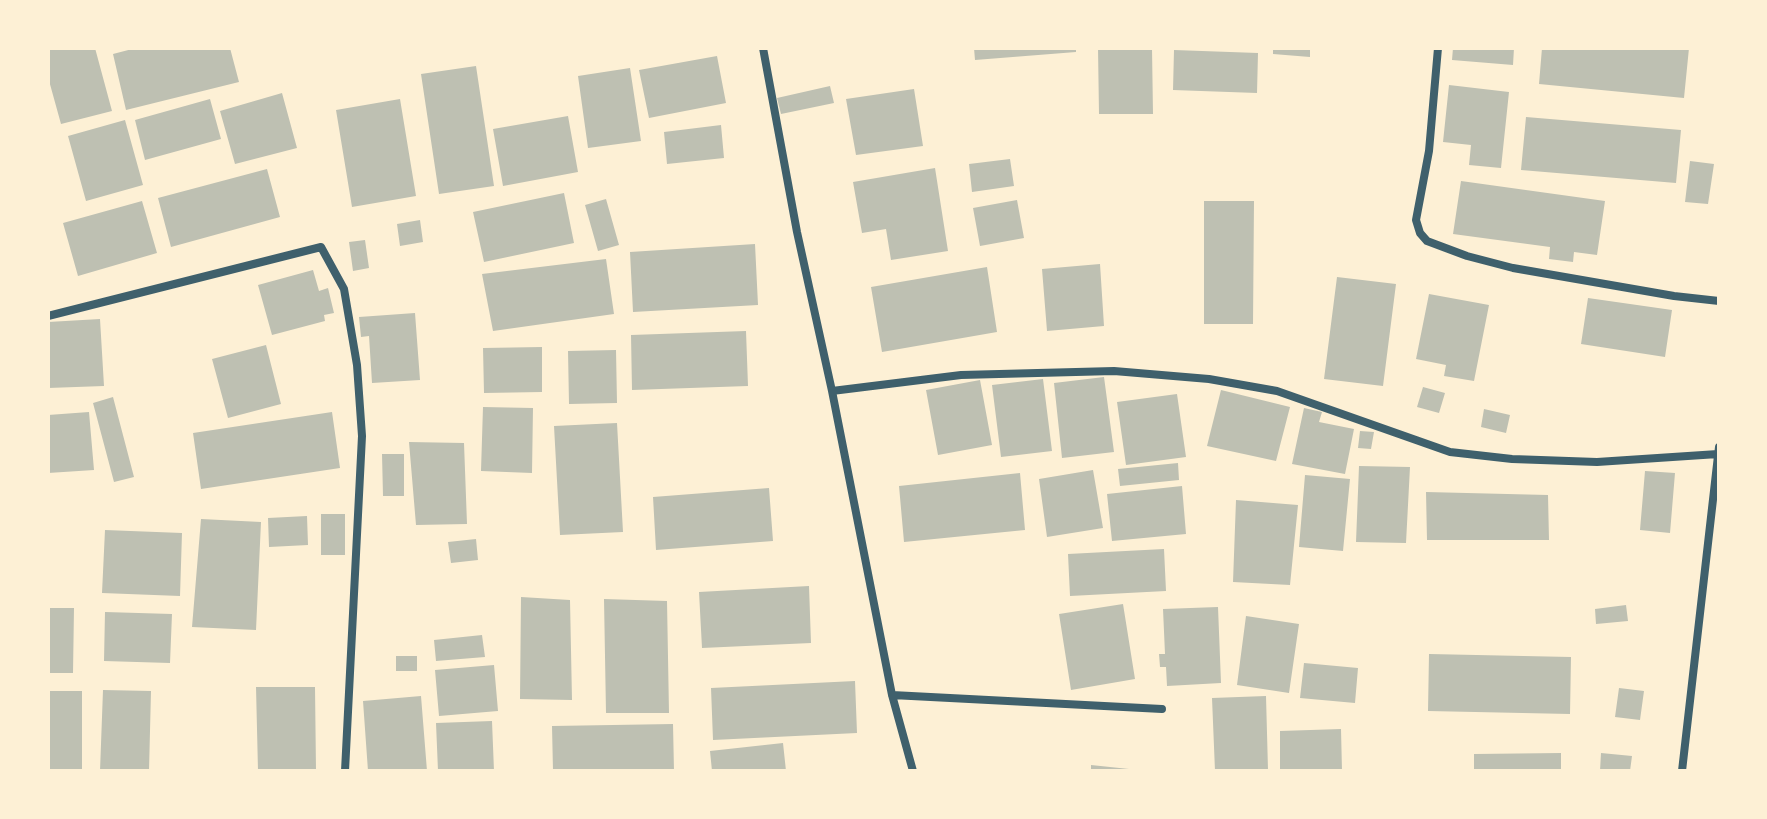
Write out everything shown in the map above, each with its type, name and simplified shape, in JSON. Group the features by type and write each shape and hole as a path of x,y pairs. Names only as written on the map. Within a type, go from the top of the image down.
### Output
{"street":[{"path":"763,48 797,232 892,695 913,771"},
{"path":"1438,48 1429,151 1416,220 1420,233 1427,241 1513,268 1719,301"},
{"path":"48,316 321,247 344,289 357,365 362,436 345,771"},
{"path":"832,391 961,375 1114,371 1209,379 1277,391 1450,452 1512,459 1597,462 1718,454"},
{"path":"1682,771 1719,447"},
{"path":"892,695 1162,709"}],"building":[{"path":"48,48 95,48 112,111 61,124 48,77"},
{"path":"136,48 230,48 239,82 126,110 113,54"},
{"path":"974,48 1076,48 1076,52 975,60"},
{"path":"1098,48 1152,48 1153,114 1099,114"},
{"path":"1273,48 1310,48 1310,57 1273,54"},
{"path":"1453,48 1514,48 1513,65 1452,60"},
{"path":"1542,48 1689,48 1684,98 1539,84"},
{"path":"1174,50 1258,53 1257,93 1173,90"},
{"path":"717,56 726,103 649,118 639,70"},
{"path":"476,66 494,186 439,194 421,74"},
{"path":"630,68 641,141 588,148 578,76"},
{"path":"1449,85 1509,92 1501,168 1469,165 1471,145 1443,142"},
{"path":"830,86 834,103 781,114 777,98"},
{"path":"914,89 923,146 856,155 846,99"},
{"path":"282,93 297,148 235,164 220,111"},
{"path":"210,99 221,139 145,160 135,120"},
{"path":"400,99 416,196 352,207 336,110"},
{"path":"568,116 578,172 503,186 493,129"},
{"path":"1526,117 1681,130 1676,183 1521,170"},
{"path":"125,120 143,185 86,201 68,136"},
{"path":"721,125 724,158 667,164 664,132"},
{"path":"1010,159 1014,186 972,192 969,164"},
{"path":"1690,161 1714,164 1708,204 1685,202"},
{"path":"935,168 948,251 891,260 886,229 862,233 853,182"},
{"path":"267,169 280,217 171,247 158,198"},
{"path":"1461,181 1605,201 1597,255 1574,252 1573,262 1549,259 1550,247 1453,234"},
{"path":"564,193 574,243 484,262 473,212"},
{"path":"606,199 619,245 598,251 585,205"},
{"path":"1017,200 1024,238 980,246 973,208"},
{"path":"142,201 157,253 78,276 63,223"},
{"path":"1204,201 1254,201 1253,324 1204,324"},
{"path":"420,220 423,242 400,246 397,224"},
{"path":"365,240 369,268 353,271 349,242"},
{"path":"755,244 758,305 633,312 630,252"},
{"path":"606,259 614,314 493,331 482,274"},
{"path":"1100,264 1104,326 1047,331 1042,269"},
{"path":"987,267 997,332 882,352 871,287"},
{"path":"313,270 319,291 328,288 334,313 324,315 325,321 272,335 258,285"},
{"path":"1337,277 1396,284 1383,386 1324,379"},
{"path":"1429,294 1489,305 1474,381 1444,376 1446,365 1416,359"},
{"path":"1588,298 1672,310 1665,357 1581,344"},
{"path":"415,313 420,380 372,383 369,336 361,337 359,317"},
{"path":"100,319 104,386 48,388 48,322"},
{"path":"746,331 748,386 632,390 631,335"},
{"path":"266,345 281,404 228,418 212,359"},
{"path":"542,347 542,392 484,393 483,348"},
{"path":"616,350 617,403 569,404 568,351"},
{"path":"1104,377 1114,452 1062,458 1054,383"},
{"path":"1043,379 1052,451 1001,457 992,385"},
{"path":"980,380 992,445 938,455 926,390"},
{"path":"1423,387 1445,393 1439,413 1417,407"},
{"path":"1221,390 1290,407 1276,461 1207,446"},
{"path":"1177,394 1186,457 1126,465 1117,402"},
{"path":"113,397 134,477 114,482 93,403"},
{"path":"483,407 533,408 532,473 481,471"},
{"path":"1304,408 1322,412 1319,422 1354,429 1345,474 1292,464"},
{"path":"1484,409 1510,415 1506,433 1481,427"},
{"path":"89,412 94,470 48,473 48,415"},
{"path":"332,412 340,468 201,489 193,433"},
{"path":"617,423 623,532 560,535 554,426"},
{"path":"1360,431 1374,432 1371,449 1358,448"},
{"path":"409,442 464,443 467,524 416,525"},
{"path":"382,454 404,454 404,496 383,496"},
{"path":"1178,463 1179,480 1120,486 1118,469"},
{"path":"1359,466 1410,467 1406,543 1356,542"},
{"path":"1093,470 1103,528 1047,537 1039,479"},
{"path":"1645,471 1675,473 1670,533 1640,530"},
{"path":"1020,473 1025,530 904,542 899,486"},
{"path":"1305,475 1350,479 1343,551 1299,547"},
{"path":"1182,486 1186,534 1112,541 1107,494"},
{"path":"769,488 773,541 656,550 653,497"},
{"path":"1426,492 1548,495 1549,540 1427,540"},
{"path":"1236,500 1298,505 1290,585 1233,582"},
{"path":"321,514 345,514 345,555 321,555"},
{"path":"307,516 308,545 269,547 268,518"},
{"path":"201,519 261,522 256,630 192,627"},
{"path":"105,530 182,533 180,596 102,593"},
{"path":"476,539 478,560 451,563 448,542"},
{"path":"1164,549 1166,591 1070,596 1068,554"},
{"path":"809,586 811,643 702,648 699,592"},
{"path":"521,597 570,600 572,700 520,699"},
{"path":"604,599 667,601 669,713 606,713"},
{"path":"1123,604 1135,679 1071,690 1059,614"},
{"path":"1626,605 1628,621 1596,624 1595,609"},
{"path":"1218,607 1221,683 1167,686 1166,667 1160,667 1159,654 1165,654 1163,609"},
{"path":"48,608 74,608 73,673 48,673"},
{"path":"105,612 172,614 170,663 104,661"},
{"path":"1246,616 1299,624 1289,693 1237,685"},
{"path":"482,635 485,657 436,661 434,640"},
{"path":"1429,654 1571,657 1570,714 1428,711"},
{"path":"396,656 417,656 417,671 396,671"},
{"path":"1304,663 1358,668 1355,703 1300,698"},
{"path":"494,665 498,711 439,716 435,670"},
{"path":"855,681 857,733 713,740 711,688"},
{"path":"256,687 315,687 316,771 258,771"},
{"path":"1619,688 1644,691 1640,720 1615,717"},
{"path":"103,690 151,691 149,771 100,771"},
{"path":"48,691 82,691 82,771 48,771"},
{"path":"421,696 427,771 368,771 363,701"},
{"path":"1266,696 1268,770 1215,771 1212,698"},
{"path":"492,721 494,771 438,771 436,723"},
{"path":"673,724 674,771 553,771 552,726"},
{"path":"1341,729 1342,771 1280,771 1280,731"},
{"path":"783,743 786,771 712,771 710,751"},
{"path":"1561,753 1561,771 1474,771 1474,754"},
{"path":"1601,753 1632,756 1630,771 1600,771"},
{"path":"1091,765 1129,769 1129,771 1091,771"}]}
